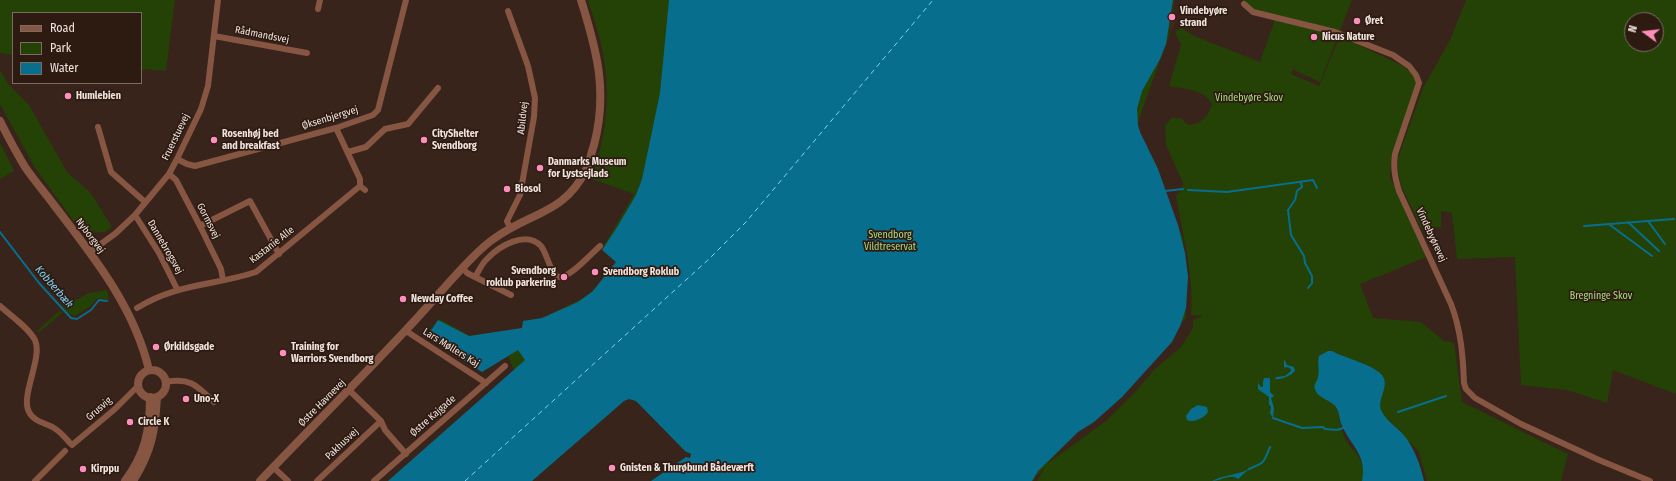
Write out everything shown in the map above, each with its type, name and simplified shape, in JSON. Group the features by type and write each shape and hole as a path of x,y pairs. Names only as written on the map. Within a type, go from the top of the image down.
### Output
{"street":[{"name":"Fruerstuevej","path":"90,252 116,233 135,215 169,174 177,159 201,109 208,86 218,0"},
{"path":"318,9 320,0"},
{"name":"Øksenbjergvej","path":"177,159 195,166 336,128 373,115 378,110 406,0"},
{"name":"Østre Havnevej","path":"260,481 406,331 462,268 484,246 510,228 551,209 572,192 586,170 589,162 599,118 600,75 595,44 581,0"},
{"name":"Vindebyørevej","path":"1244,4 1254,12 1322,29 1352,39 1392,55 1409,66 1416,75 1419,83 1395,154 1394,173 1399,191 1451,304 1457,321 1462,346 1464,383 1466,389 1475,398 1521,424 1599,460 1650,481"},
{"name":"Abildvej","path":"508,10 528,66 535,98 534,117 520,195 507,221 510,228"},
{"name":"Rådmandsvej","path":"214,36 307,53"},
{"path":"348,152 366,147 385,129 408,124 438,88"},
{"name":"Nyborgvej","path":"0,121 26,168 90,252 112,284 140,339 149,370"},
{"path":"98,127 111,172 145,202"},
{"path":"336,128 360,179 360,186 365,190"},
{"name":"Gormsvej","path":"169,174 176,180 200,226 221,269 223,280"},
{"name":"Kastanie Alle","path":"138,308 156,297 178,289 256,272 360,186"},
{"path":"200,226 250,202 278,254"},
{"name":"Dannebrogsvej","path":"135,215 159,253 178,289"},
{"path":"475,277 486,259 514,241 524,239 534,241 540,245 545,251 553,272 556,276 560,277 564,277 577,267 600,246"},
{"path":"462,268 467,273 511,294"},
{"name":"Grusvig","path":"0,306 29,332 37,349 27,409 34,419 55,429 72,445 115,409 134,389 139,387"},
{"name":"Lars Møllers Kaj","path":"406,331 486,383"},
{"name":"Østre Kajgade","path":"374,481 505,366"},
{"path":"149,370 160,372 166,382 163,392 153,397 143,394 139,387 140,377 149,370"},
{"path":"166,382 178,380 188,381 199,388 214,402"},
{"path":"349,390 381,421 386,430 406,454"},
{"path":"124,481 139,460 146,441 153,397"},
{"path":"133,481 152,442 156,425 153,397"},
{"name":"Pakhusvej","path":"317,481 381,421"},
{"path":"35,481 65,451"},
{"path":"273,467 288,481"}],"green space":[{"path":"0,0 175,0 166,71 142,69 142,12 12,12 12,55 0,53"},
{"name":"Svendborg Vildtreservat","path":"588,0 1166,0 1170,33 1136,127 1183,238 1186,318 1047,464 1106,421 1136,391 1155,369 1181,347 1193,328 1193,320 1203,316 1191,315 1191,284 1185,240 1176,196 1182,189 1183,183 1166,145 1165,125 1172,118 1181,118 1188,125 1197,123 1204,119 1209,113 1212,104 1204,95 1193,90 1169,86 1181,45 1175,32 1181,28 1194,36 1260,62 1275,20 1282,23 1284,17 1254,11 1243,0 1352,0 1320,82 1294,70 1296,63 1291,74 1319,86 1340,36 1403,66 1414,76 1417,87 1391,160 1390,177 1426,257 1360,284 1373,318 1421,322 1444,341 1454,343 1462,402 1568,454 1561,481 1427,481 1419,452 1386,417 1419,461 1422,481 1037,481 1045,467 1033,481 651,481 686,457 690,458 691,454 685,451 636,401 629,399 624,401 532,481 388,481 514,370 508,356 483,371 425,335 440,319 470,336 523,328 589,295 616,262 602,249 634,194 592,179 604,128 607,96 601,44","holes":["1332,351 1362,364 1319,357","1337,408 1363,462 1362,464 1358,455 1346,440 1342,431"]},
{"name":"Bregninge Skov","path":"1466,0 1676,0 1676,394 1613,370 1607,403 1567,390 1521,385 1515,257 1457,259 1452,213 1441,211 1441,227 1421,228 1401,185 1398,172 1398,158 1423,88 1450,40"},
{"path":"0,70 8,84 29,105 67,172 90,192 112,227 105,232 96,232 77,226 34,166 0,104"},
{"path":"0,143 14,171 0,179"},
{"path":"107,290 109,300 99,298 94,301 92,305 75,316 64,308 60,301 65,297 70,299 79,299 90,293"},
{"path":"60,310 62,313 41,331 35,333"}],"sand":[{"name":"Vindebyøre strand","path":"1173,0 1175,0 1173,17 1175,23 1168,34"}],"water":[{"name":"Svendborg Vildtreservat","path":"669,0 1173,0 1166,44 1160,59 1142,91 1137,109 1140,132 1158,169 1178,225 1185,253 1188,277 1186,308 1181,324 1172,342 1122,397 1094,422 1078,432 1038,471 1032,481 651,481 686,457 690,458 691,454 685,451 636,401 629,399 624,401 532,481 388,481 525,360 518,350 482,372 424,335 427,331 430,332 438,320 469,336 522,328 523,321 542,318 578,302 593,291 616,262 602,250 636,195 642,179 660,93"},
{"path":"1328,351 1332,351 1372,368 1381,374 1385,383 1380,402 1382,412 1387,419 1404,435 1410,444 1417,459 1424,481 1362,481 1363,465 1361,459 1342,425 1336,407 1316,392 1315,385 1319,374 1319,356"},
{"path":"1284,359 1287,365 1294,367 1295,371 1280,379 1275,379 1276,377 1285,376 1291,371 1290,368 1285,368"},
{"path":"1264,378 1270,379 1270,392 1274,396 1271,398 1274,408 1273,418 1270,413 1271,407 1269,404 1269,397 1258,389 1258,383 1261,387 1263,387"},
{"path":"1198,405 1207,407 1208,412 1199,419 1193,421 1187,420 1186,416 1191,409"},
{"path":"1248,469 1238,479 1235,477 1229,477 1212,481 1221,477 1245,471"}],"waterway":[{"path":"1188,190 1227,192 1313,180 1317,188"},
{"path":"1301,183 1302,187 1297,191 1295,200 1288,210 1291,235 1304,256 1305,263 1312,276 1312,283 1308,288"},
{"path":"1165,191 1183,189"},
{"path":"1584,226 1674,219"},
{"path":"1648,221 1665,244"},
{"path":"1629,223 1659,251"},
{"path":"1610,225 1652,256"},
{"name":"Kobberbæk","path":"0,232 39,283 71,318 77,319 91,310 99,300 107,301"},
{"path":"1398,412 1446,396"},
{"path":"1273,418 1302,428 1323,427 1325,429 1337,430 1343,428"},
{"path":"1249,469 1263,461 1270,447"}],"ferry route":[{"path":"465,481 709,259 746,222 933,0"}],"place":[{"name":"Vindebyøre strand","path":"1172,17"},
{"name":"Øret","path":"1357,21"},
{"name":"Nicus Nature","path":"1314,37"},
{"name":"Humlebien","path":"68,96"},
{"name":"Rosenhøj bed and breakfast","path":"214,140"},
{"name":"CityShelter Svendborg","path":"424,140"},
{"name":"Danmarks Museum for Lystsejlads","path":"540,168"},
{"name":"Biosol","path":"507,189"},
{"name":"Svendborg Roklub","path":"595,272"},
{"name":"Svendborg roklub parkering","path":"564,277"},
{"name":"Newday Coffee","path":"403,299"},
{"name":"Ørkildsgade","path":"156,347"},
{"name":"Training for Warriors Svendborg","path":"283,353"},
{"name":"Uno-X","path":"186,399"},
{"name":"Circle K","path":"130,422"},
{"name":"Gnisten & Thurøbund Bådeværft","path":"612,468"},
{"name":"Kirppu","path":"83,469"}],"park label":[{"name":"Vindebyøre Skov","path":"1249,98"}]}
